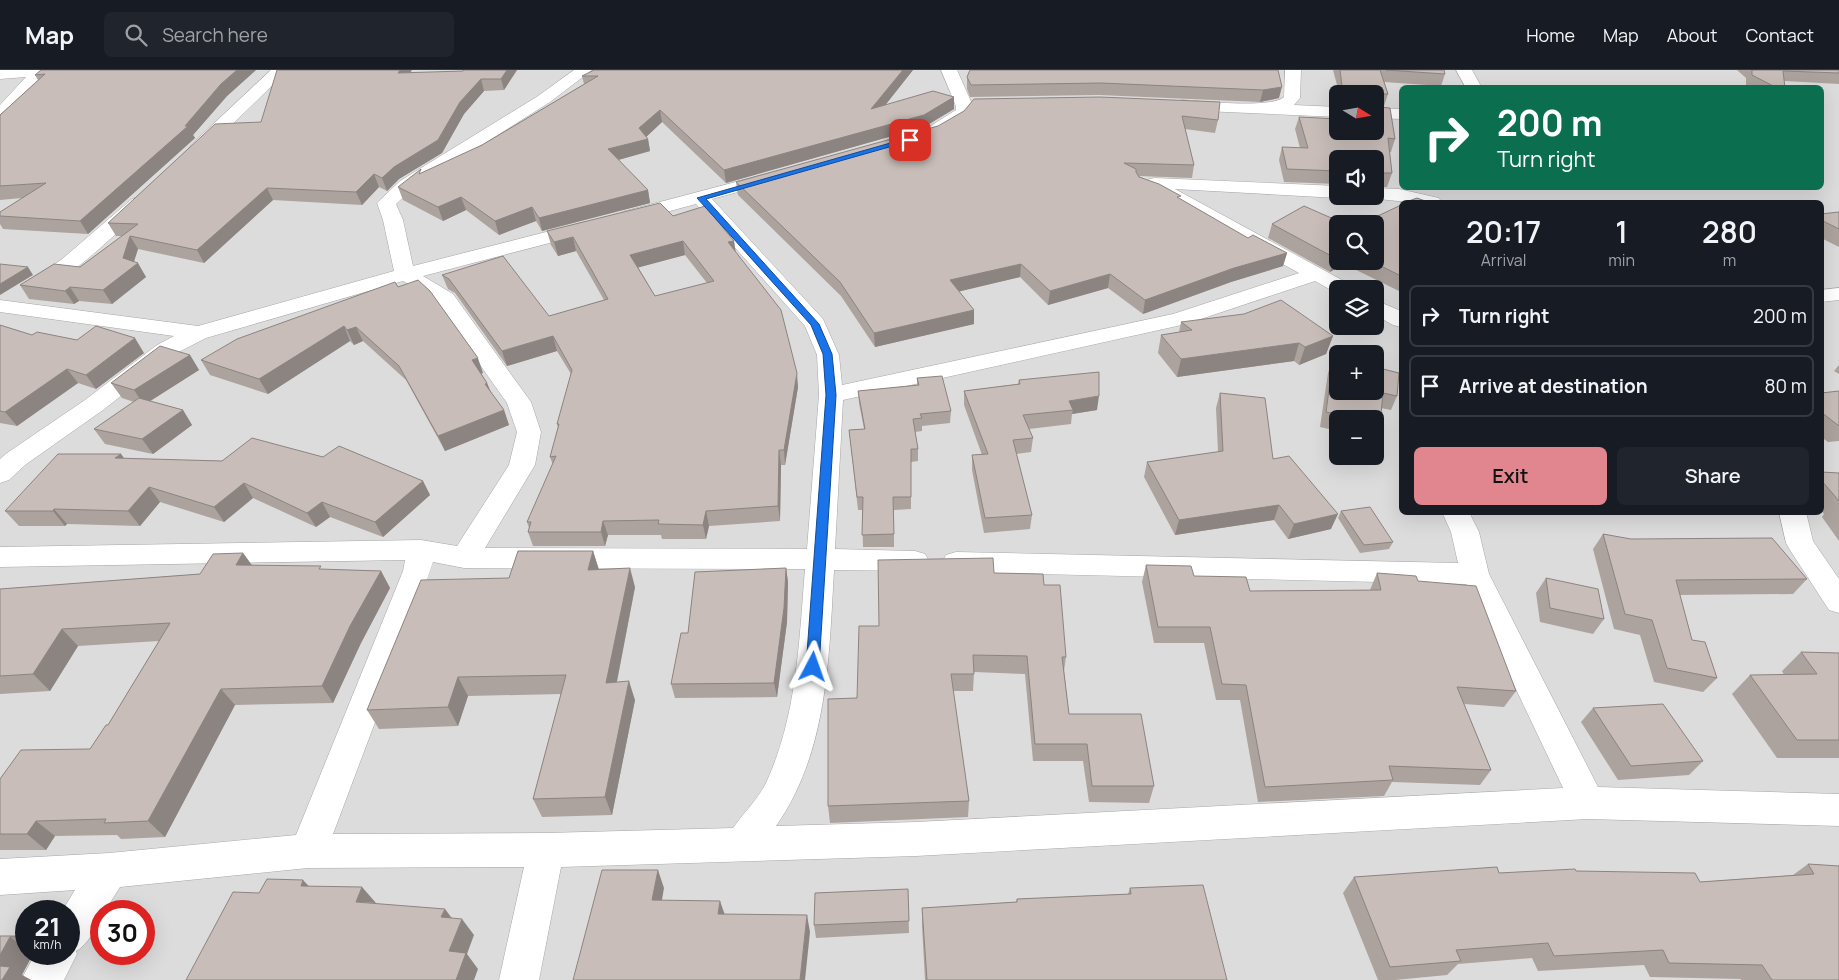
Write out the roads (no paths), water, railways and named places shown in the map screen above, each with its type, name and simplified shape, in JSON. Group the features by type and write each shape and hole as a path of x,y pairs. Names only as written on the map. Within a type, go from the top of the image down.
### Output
{"street":[{"path":"0,74 60,70"},
{"path":"188,157 280,70"},
{"path":"464,558 522,465 529,432 519,402 445,299 431,288 405,274 393,220 386,203 406,185 544,99 584,70"},
{"path":"917,137 955,121 973,104 956,89 949,70"},
{"path":"1260,108 1286,104 1292,98 1293,70"},
{"path":"1464,70 1472,85"},
{"path":"0,115 38,72"},
{"path":"1165,104 1329,112"},
{"path":"1384,113 1399,114"},
{"path":"5,463 94,405 165,350 198,333 405,274 701,198 786,174"},
{"path":"1329,192 1155,182 1144,184 1164,190 1329,281"},
{"path":"153,190 68,264 0,306 198,333"},
{"path":"1384,195 1421,200"},
{"path":"701,198 815,324 828,354 831,395 813,667 800,737 778,795 744,842"},
{"path":"831,395 1178,319 1316,274"},
{"path":"1824,296 1839,294"},
{"path":"1384,311 1399,319"},
{"path":"1456,515 1465,532 1474,574 1588,803"},
{"path":"1793,515 1800,543 1839,602"},
{"path":"308,852 417,571 421,550"},
{"path":"0,557 421,550 464,558 820,559 1474,574"},
{"path":"0,878 109,871 308,852 546,850 744,842 916,839 1588,803 1839,810"},
{"path":"519,980 546,850"},
{"path":"80,917 109,871"},
{"path":"40,980 50,965"}]}
